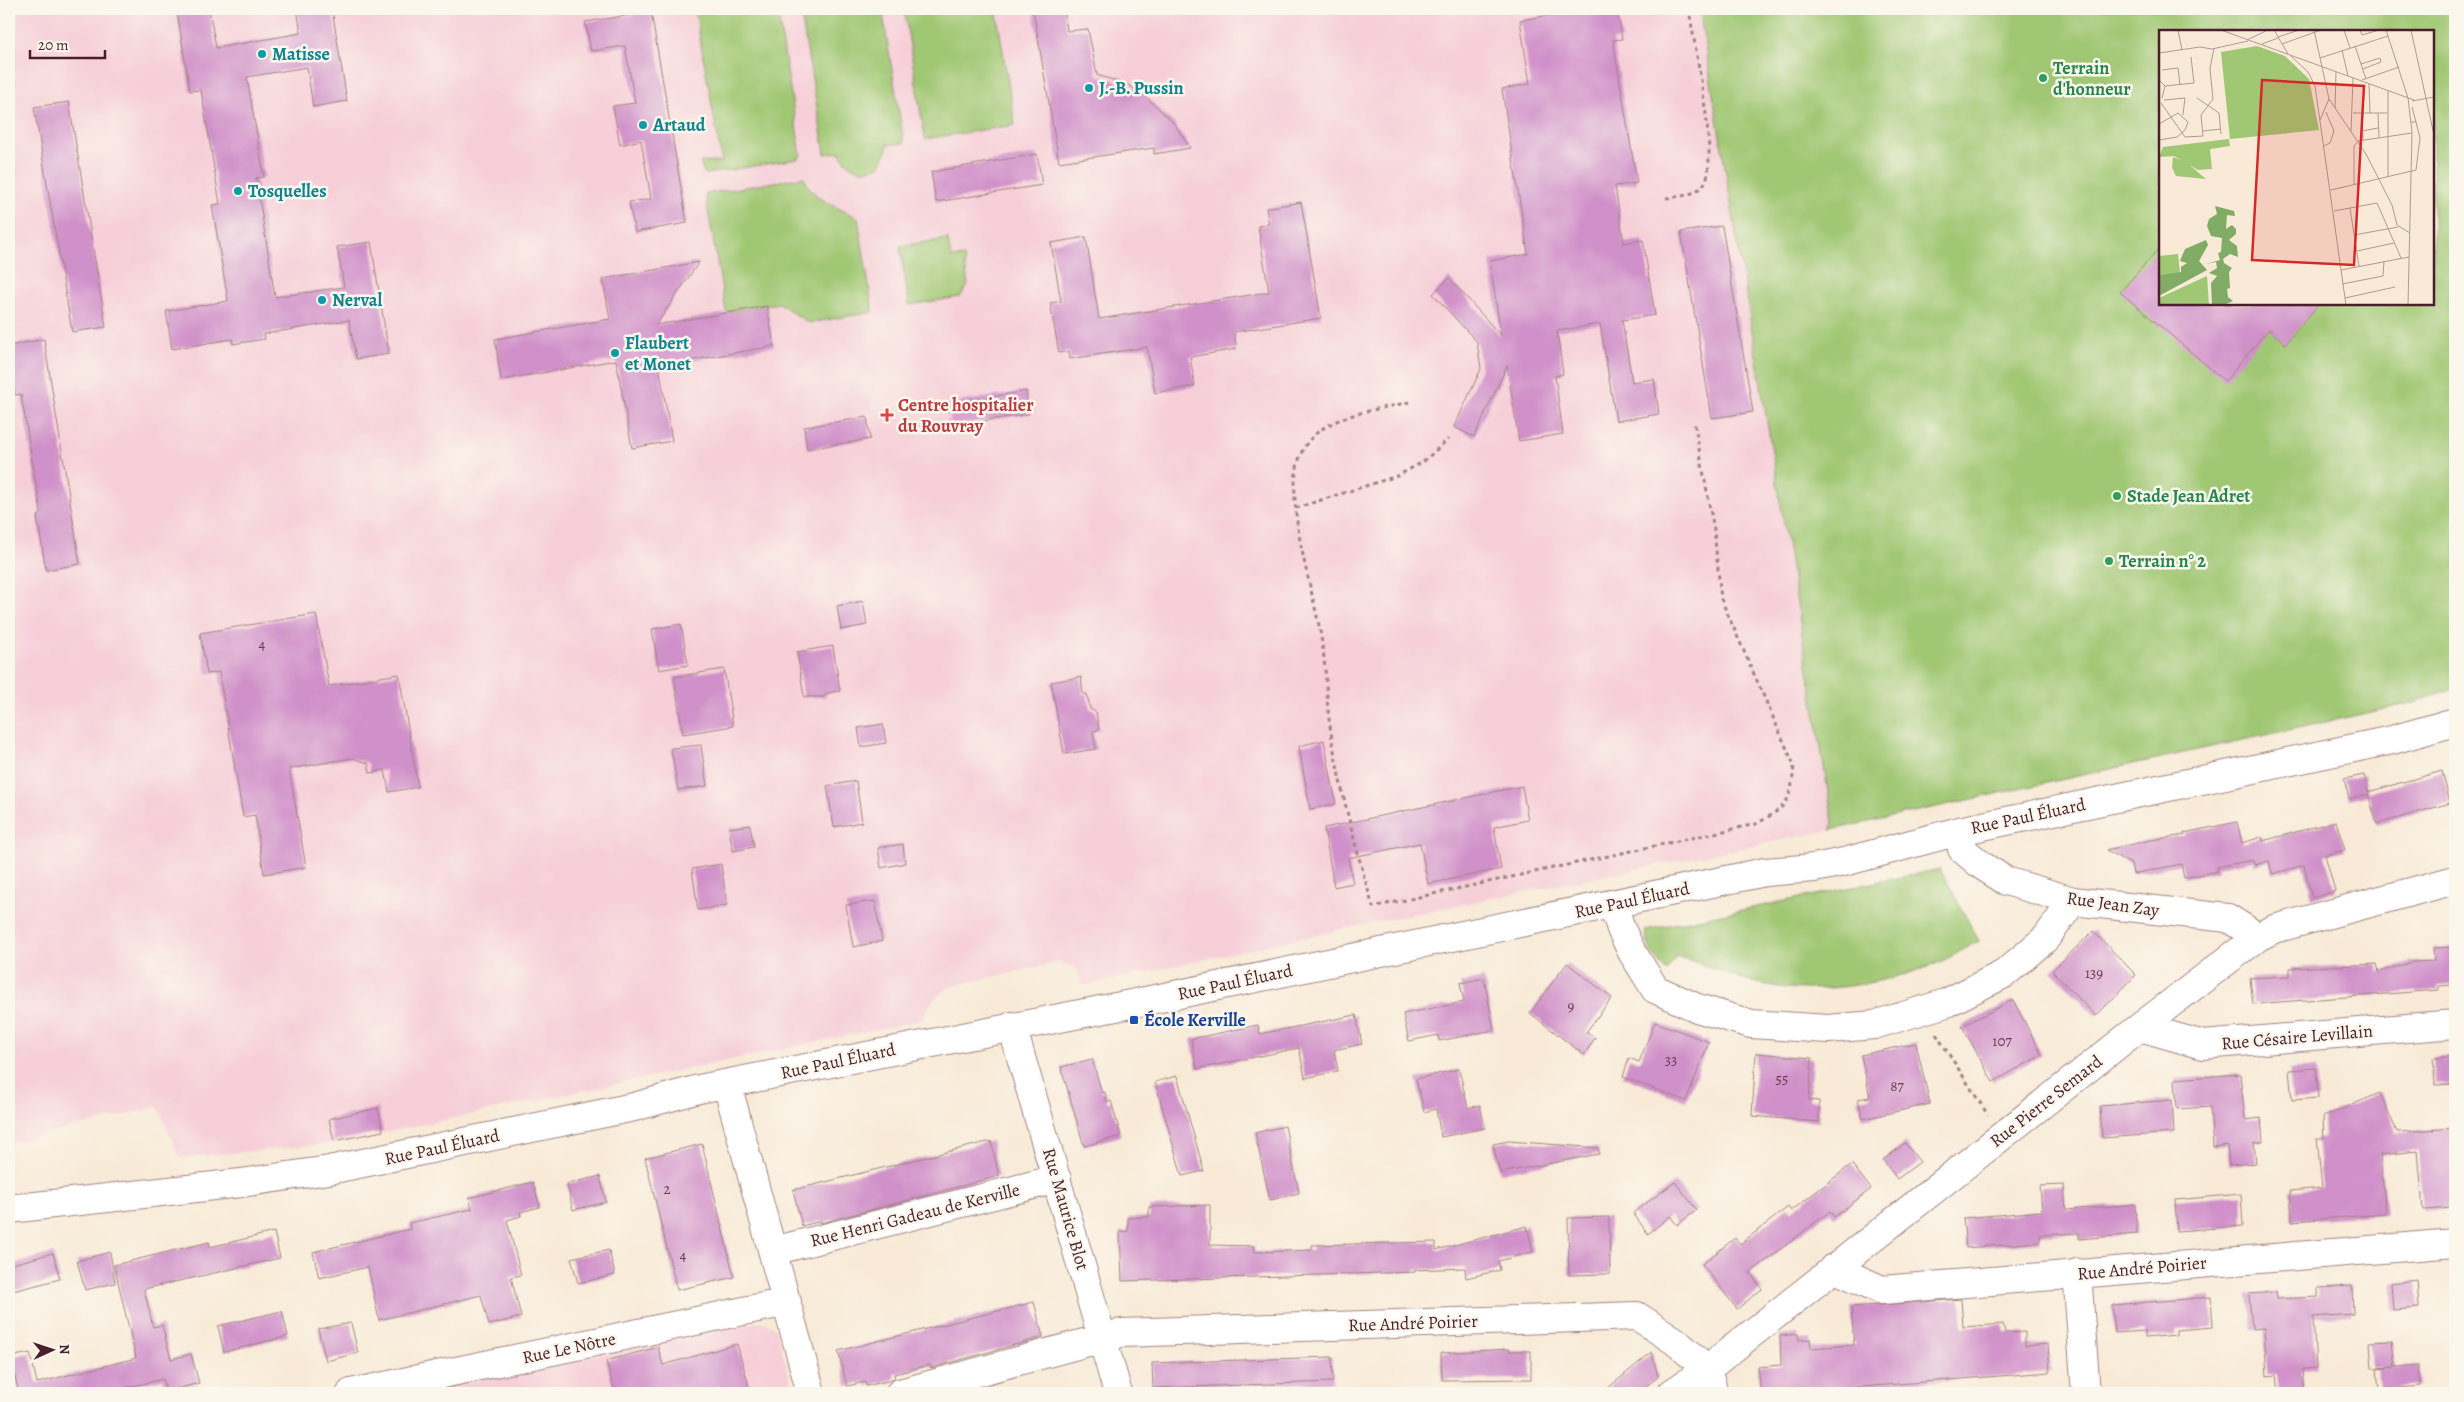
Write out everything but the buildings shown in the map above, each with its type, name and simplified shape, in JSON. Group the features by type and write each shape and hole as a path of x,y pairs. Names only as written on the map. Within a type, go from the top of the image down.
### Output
{"street":[{"name":"Rue Paul Éluard","path":"9,1209 242,1183 329,1170 634,1107 727,1084 1136,1002 1765,872 1814,868 1844,862 1959,831 2235,772 2334,753 2430,731 2455,722"},
{"name":"Rue Jean Zay","path":"1959,831 1962,849 1981,866 2006,881 2073,901 2228,918 2258,937"},
{"name":"Rue Pierre Semard","path":"1672,1393 1710,1381 1833,1268 2258,937 2274,929 2455,880"},
{"path":"1613,904 1621,929 1632,952 1655,989 1697,1008 1751,1024 1828,1029 1874,1025 1946,1003 2004,974 2046,938 2073,901"},
{"name":"Rue Césaire Levillain","path":"2140,1027 2203,1045 2455,1024"},
{"name":"Rue Maurice Blot","path":"1012,1026 1118,1393"},
{"path":"727,1084 811,1393"},
{"name":"Rue Henri Gadeau de Kerville","path":"773,1251 1057,1179"},
{"name":"Rue André Poirier","path":"1833,1268 1882,1290 2455,1243"},
{"path":"2077,1273 2086,1393"},
{"name":"Rue Le Nôtre","path":"351,1393 405,1388 787,1302"},
{"name":"Rue André Poirier","path":"1103,1338 1121,1332 1637,1316 1675,1340 1710,1381"},
{"path":"900,1393 1103,1338"}],"path":[{"path":"1666,198 1694,194 1705,182 1709,167 1710,144 1689,9"},
{"path":"1409,402 1336,421 1312,436 1301,454 1294,485 1302,552 1322,643 1330,720 1352,838 1373,907 1756,824 1781,810 1792,788 1794,765 1721,599 1714,530 1694,421"},
{"path":"1296,508 1398,476 1423,462 1448,439"},
{"path":"1921,1010 2001,1136"}],"shaded area":[{"name":"Centre hospitalier du Rouvray","path":"9,9 1699,9 1833,822 1831,830 1379,921 1082,986 1077,969 1059,962 949,987 933,1000 921,1020 334,1143 180,1158 158,1107 9,1143"},
{"path":"762,1321 776,1328 794,1393 428,1393 430,1390"}],"green space":[{"path":"676,9 777,9 801,156 797,159 706,174 703,171 700,162 722,162 695,11 676,11"},
{"path":"800,9 882,9 904,143 887,145 887,151 879,166 866,170 856,169 847,163 839,152 825,154"},
{"path":"904,9 996,9 1015,125 925,139"},
{"name":"Stade Jean Adret","path":"1699,9 2455,9 2455,689 2408,704 1831,830 1833,822"},
{"path":"804,177 813,192 819,197 858,218 873,312 808,323 779,303 726,312 705,194"},
{"path":"948,239 951,258 964,257 968,285 960,297 909,305 900,246"},
{"path":"1940,869 1979,941 1942,961 1883,980 1818,989 1778,987 1739,978 1676,956 1667,971 1655,957 1646,936 1645,930"}],"place":[{"name":"Matisse","path":"262,54"},
{"name":"Terrain d'honneur","path":"2043,78"},
{"name":"J.-B. Pussin","path":"1089,88"},
{"name":"Artaud","path":"643,125"},
{"name":"Tosquelles","path":"238,191"},
{"name":"Nerval","path":"322,300"},
{"name":"Flaubert et Monet","path":"615,353"},
{"name":"Centre hospitalier du Rouvray","path":"887,415"},
{"name":"Stade Jean Adret","path":"2117,496"},
{"name":"Terrain n° 2","path":"2109,561"},
{"name":"École Kerville","path":"1134,1020"}]}
